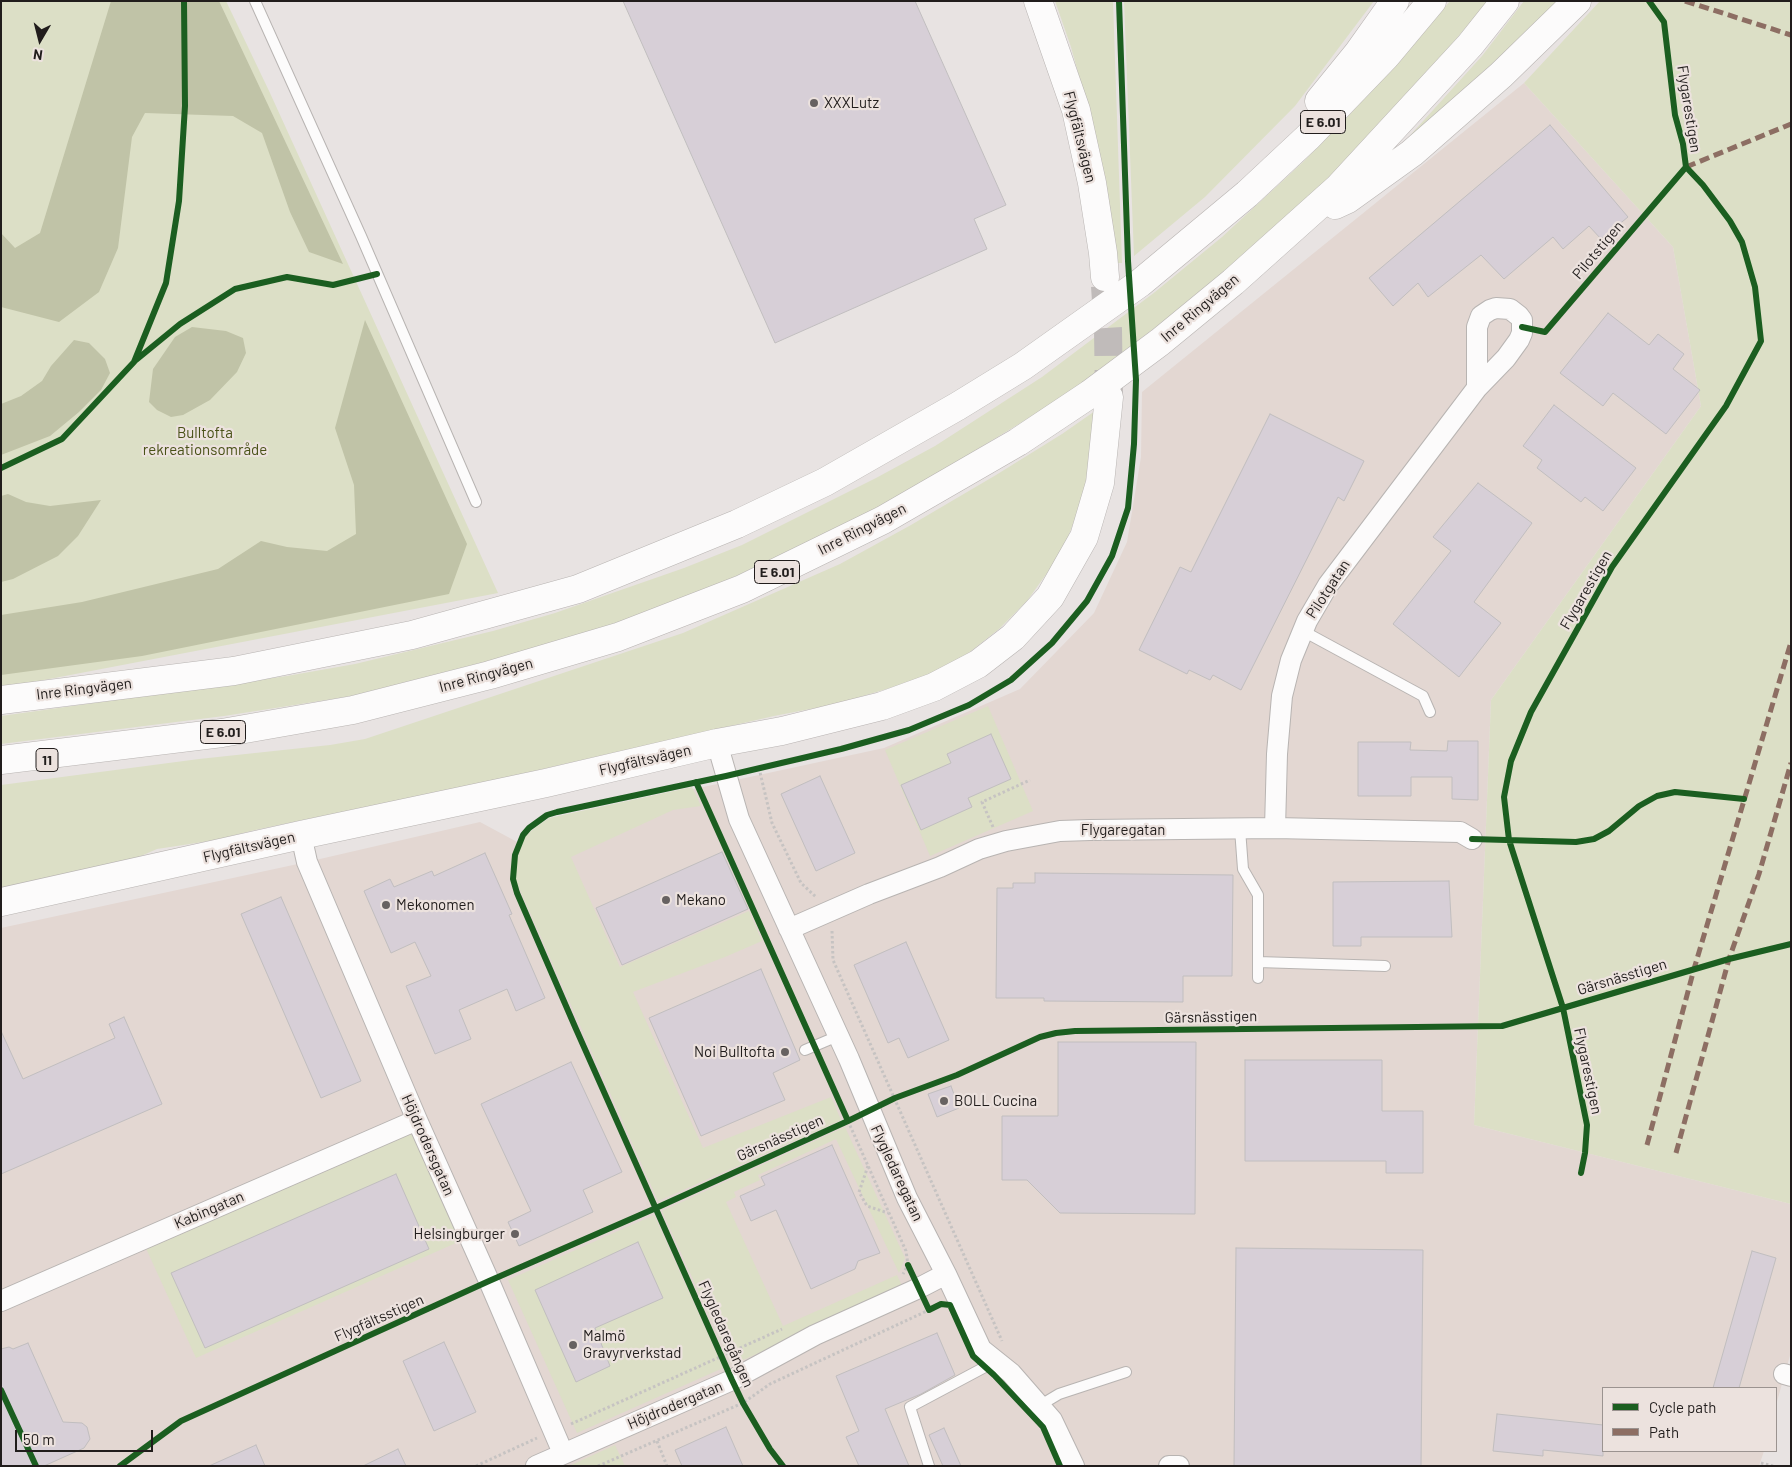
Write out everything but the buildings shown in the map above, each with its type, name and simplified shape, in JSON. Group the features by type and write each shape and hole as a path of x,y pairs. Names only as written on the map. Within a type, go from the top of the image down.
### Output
{"main road":[{"name":"Flygfältsvägen","path":"1038,1 1076,110 1092,183 1105,277"},
{"path":"1203,232 1220,199 1291,132 1318,103 1358,53 1395,1"},
{"name":"Inre Ringvägen","path":"1,700 234,671 412,636 578,589 737,524 825,482 950,411 1023,366 1140,283 1247,194 1308,137 1386,56 1432,1"},
{"name":"Inre Ringvägen","path":"1,760 222,732 353,710 490,675 618,637 742,589 883,520 1018,442 1090,394 1160,342 1233,282 1338,188 1470,45 1504,1"},
{"path":"1300,221 1348,199 1412,153 1501,75 1577,1"},
{"name":"Flygfältsvägen","path":"1,902 782,731 882,706 934,686 978,664 1013,637 1050,597 1084,537 1100,483 1109,397"},
{"name":"11","path":"1,770 93,749"}],"street":[{"name":"Pilotgatan","path":"1276,828 1277,754 1282,696 1291,660 1306,621 1328,585 1477,388"},
{"name":"Flygledaregatan","path":"717,744 739,818 838,1036 907,1198 982,1349 998,1351 1010,1373 1052,1420 1074,1466"},
{"name":"Flygaregatan","path":"789,929 884,888 940,867 978,849 1042,834 1070,831 1276,828 1460,832 1472,839"},
{"name":"Höjdrodersgatan","path":"301,835 307,862 416,1120 489,1281 563,1453"},
{"name":"Kabingatan","path":"1,1300 416,1120"},
{"name":"Höjdrodergatan","path":"536,1466 732,1380 815,1335 946,1274"},
{"path":"1168,1466 1178,1466"}],"lane":[{"path":"255,1 361,236 476,502"},
{"path":"1303,630 1423,696 1430,712"},
{"path":"1240,829 1243,869 1258,895 1258,978"},
{"path":"1258,962 1385,966"},
{"path":"805,1050 838,1036"},
{"path":"929,1466 910,1407 986,1367 998,1351"},
{"path":"1039,1406 1059,1394 1126,1372"}],"path":[{"path":"759,768 772,823 801,883 832,911 833,960 895,1098 998,1351"},
{"path":"1000,843 982,802 1030,780"},
{"path":"598,1466 743,1403 770,1384 932,1308 919,1288 908,1265 906,1251 844,1113"},
{"path":"868,1165 858,1192 867,1206 888,1213"},
{"path":"901,1276 906,1271 908,1265"},
{"path":"476,1466 790,1326"},
{"path":"656,1441 668,1466"},
{"path":"1761,1462 1772,1466"}],"shaded area":[{"path":"1524,83 1673,247 1701,406 1491,700 1474,1125 1791,1204 1791,1352 1777,1401 1777,1387 1602,1387 1602,1452 1764,1452 1759,1466 1,1466 1,928 307,862 480,822 519,843 569,816 884,748 1020,689 1094,613 1127,542 1141,457 1142,392"}],"green space":[{"name":"Bulltofta rekreationsområde","path":"1,1 226,1 270,93 498,593 18,685 1,686"},
{"path":"111,1 219,1 343,264 309,252 290,212 262,133 233,116 145,113 132,137 118,248 99,292 59,322 1,307 1,233 15,248 40,233"},
{"path":"1055,1 1113,1 1122,263 1116,263 1096,138 1071,47"},
{"path":"1124,1 1374,1 1295,106 1205,197 1134,256"},
{"path":"1450,1 1488,1 1429,71 1319,190 1197,296 1066,395 893,501 752,569 691,596 562,642 352,696 224,716 1,744 1,716 287,676 355,664 493,631 555,613 684,568 742,545 876,478 935,446 1042,377 1155,292 1222,237 1302,163 1350,114 1403,57"},
{"path":"1524,1 1564,1 1386,162 1482,56"},
{"path":"1600,1 1791,1 1791,1204 1474,1125 1491,700 1701,406 1673,247 1524,83"},
{"path":"365,320 467,544 449,594 142,656 1,675 1,615 82,602 218,569 261,541 287,547 327,551 356,534 354,485 335,428"},
{"path":"192,327 226,331 243,338 246,353 237,372 210,400 183,415 171,417 157,410 149,402 153,369 175,337"},
{"path":"74,340 89,343 105,359 110,373 101,390 79,412 50,436 1,455 1,404 21,396 42,381 51,366"},
{"path":"1095,411 1090,460 1084,491 1062,552 1027,601 999,629 966,655 933,673 836,704 774,716 486,782 255,830 216,840 157,849 125,863 1,889 1,785 199,759 330,745 365,739 683,633 840,564 996,475"},
{"path":"8,494 26,502 50,506 101,500 78,536 58,556 13,579 1,582 1,496"},
{"path":"988,706 1033,811 930,856 885,750"},
{"path":"692,787 701,806 673,810 571,857 620,967 749,911 762,941 633,992 703,1148 831,1097 841,1120 658,1201 516,881 516,863 524,837 549,818"},
{"path":"415,1126 465,1239 196,1358 144,1244"},
{"path":"845,1127 905,1258 899,1273 836,1139 758,1175 760,1180 734,1192 736,1197 726,1202 783,1326 897,1275 903,1288 732,1365 662,1211"},
{"path":"654,1215 723,1368 577,1433 508,1280"},
{"path":"615,1445 625,1466 569,1466"}],"tunnel":[{"path":"1105,286 1109,397"}],"marked path":[{"path":"1685,1 1791,35"},
{"path":"1686,167 1791,124"},
{"path":"1647,1145 1694,969 1791,642"},
{"path":"1676,1153 1729,959 1759,874 1791,763"}],"cycle path":[{"path":"1,468 62,439 134,362 166,283 179,201 185,106 184,1"},
{"name":"Flygledaregången","path":"783,1466 770,1449 732,1380 576,1029 517,893 513,879 515,855 523,835 529,828 547,815 841,749 909,730 969,705 1011,680 1052,643 1087,601 1112,556 1128,508 1134,444 1136,380 1128,261 1119,1"},
{"name":"Flygarestigen","path":"1581,1173 1587,1125 1563,1008 1509,840 1504,797 1511,761 1531,712 1612,567 1726,406 1761,341 1755,287 1742,242 1730,221 1703,185 1686,167 1683,144 1675,115 1664,22 1649,1"},
{"name":"Pilotstigen","path":"1522,327 1545,332 1686,167"},
{"path":"136,360 180,324 235,289 287,277 333,285 377,274"},
{"path":"696,782 848,1121"},
{"path":"1472,839 1576,842 1594,839 1609,831 1639,806 1657,796 1675,792 1744,799"},
{"name":"Gärsnässtigen","path":"120,1466 181,1421 489,1281 656,1208 895,1098 957,1075 1040,1037 1075,1031 1502,1026 1729,959 1791,944"},
{"path":"908,1265 929,1310 941,1304 950,1305 973,1356 994,1375 1043,1427 1060,1466"},
{"path":"1,1390 36,1466"}],"place":[{"name":"XXXLutz","path":"814,103"},
{"name":"Mekano","path":"666,900"},
{"name":"Mekonomen","path":"386,905"},
{"name":"Noi Bulltofta","path":"785,1052"},
{"name":"BOLL Cucina","path":"944,1101"},
{"name":"Helsingburger","path":"515,1234"},
{"name":"Malmö Gravyrverkstad","path":"573,1345"}]}
